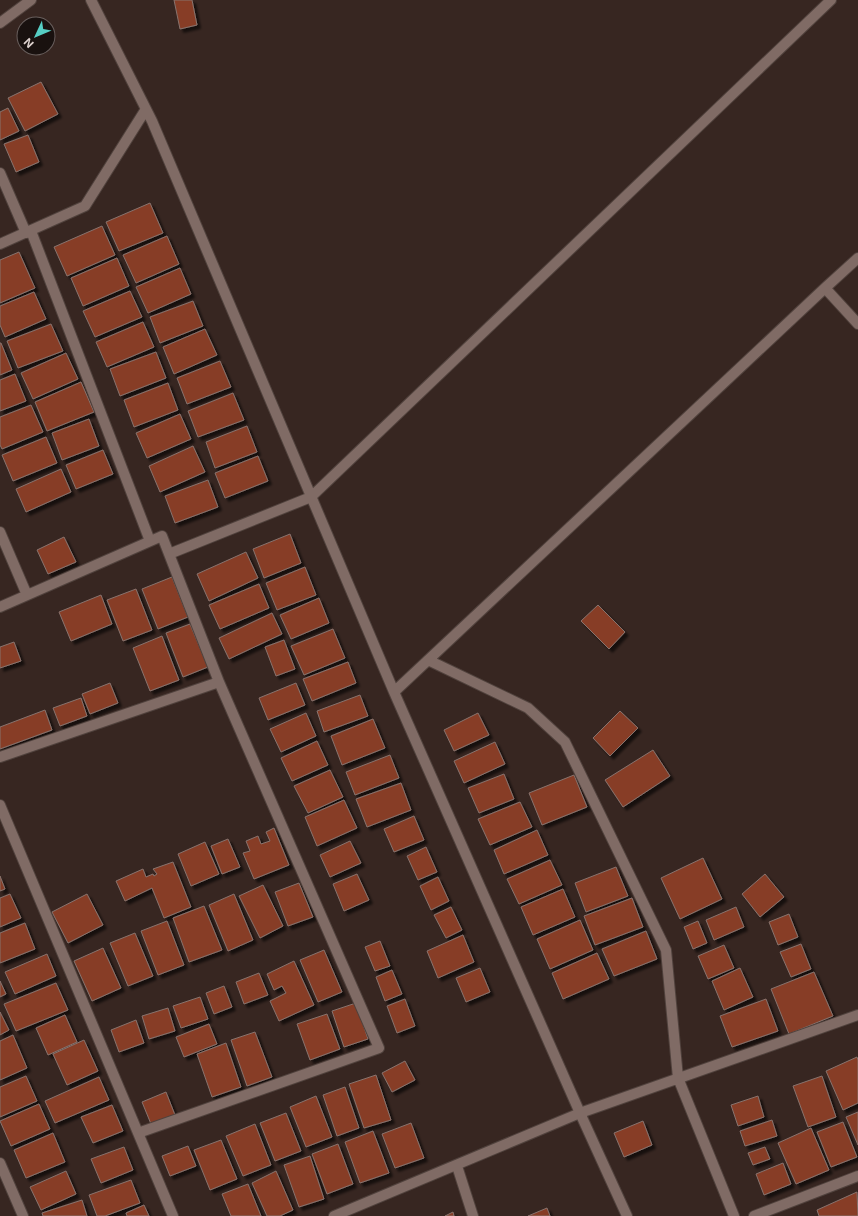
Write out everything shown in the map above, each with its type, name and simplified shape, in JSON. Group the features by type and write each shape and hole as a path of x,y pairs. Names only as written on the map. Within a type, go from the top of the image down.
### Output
{"street":[{"path":"0,24 31,0"},
{"path":"92,0 146,109 394,692 627,1216"},
{"path":"169,554 311,497 831,0"},
{"path":"0,244 85,206 146,109"},
{"path":"0,173 26,233"},
{"path":"26,233 31,231 150,541"},
{"path":"394,692 824,288 858,258"},
{"path":"824,288 858,324"},
{"path":"0,532 27,595"},
{"path":"0,607 162,536 218,682 379,1048 138,1133"},
{"path":"428,660 528,708 565,742 666,950 678,1078 734,1216"},
{"path":"0,757 218,682"},
{"path":"0,805 173,1216"},
{"path":"334,1216 457,1166 580,1113 858,1015"},
{"path":"0,1164 23,1216"},
{"path":"457,1166 474,1216"},
{"path":"754,1216 858,1176"}],"building":[{"path":"174,0 192,0 197,25 180,29"},
{"path":"41,82 58,114 25,131 8,98"},
{"path":"8,108 19,131 0,140 0,112"},
{"path":"28,135 39,162 16,172 4,144"},
{"path":"150,203 163,233 119,251 106,222"},
{"path":"102,226 115,255 67,276 54,247"},
{"path":"167,236 179,264 136,283 123,255"},
{"path":"19,252 35,288 0,303 0,260"},
{"path":"117,258 129,286 83,306 71,278"},
{"path":"180,268 191,294 148,313 136,287"},
{"path":"130,291 142,317 95,337 83,311"},
{"path":"34,292 46,319 5,337 0,325 0,306"},
{"path":"193,301 203,326 160,343 150,317"},
{"path":"143,322 154,347 107,367 96,342"},
{"path":"51,324 63,351 18,368 7,341"},
{"path":"205,329 217,355 174,374 163,347"},
{"path":"0,343 12,370 0,375"},
{"path":"156,352 166,378 120,396 110,369"},
{"path":"66,353 78,379 33,399 21,373"},
{"path":"220,361 231,387 187,404 177,378"},
{"path":"15,374 26,401 0,411 0,380"},
{"path":"81,382 94,412 47,431 35,402"},
{"path":"168,383 178,410 134,427 124,400"},
{"path":"233,393 244,420 198,437 188,411"},
{"path":"31,405 43,432 2,449 0,445 0,417"},
{"path":"180,414 191,439 147,458 136,433"},
{"path":"89,419 99,446 62,460 52,433"},
{"path":"247,426 257,452 215,468 206,442"},
{"path":"46,437 57,463 13,481 2,455"},
{"path":"193,446 205,472 160,492 149,466"},
{"path":"103,450 113,474 76,489 66,465"},
{"path":"258,456 268,481 225,498 215,473"},
{"path":"61,469 71,492 26,512 16,489"},
{"path":"208,480 218,507 175,523 165,496"},
{"path":"290,534 301,563 264,578 253,549"},
{"path":"64,537 76,562 48,574 37,550"},
{"path":"246,552 258,578 209,601 197,574"},
{"path":"305,567 316,595 277,610 266,583"},
{"path":"172,577 188,617 158,629 142,589"},
{"path":"259,584 269,608 220,629 209,605"},
{"path":"136,589 152,630 123,641 107,600"},
{"path":"101,595 112,624 71,641 59,612"},
{"path":"319,598 329,623 291,639 280,615"},
{"path":"598,605 625,632 609,649 581,621"},
{"path":"272,613 282,634 229,659 219,638"},
{"path":"190,624 208,667 183,677 166,633"},
{"path":"333,629 345,658 304,675 291,646"},
{"path":"162,636 179,680 150,691 133,648"},
{"path":"284,640 295,669 276,676 265,647"},
{"path":"14,642 21,661 0,668 0,647"},
{"path":"348,662 356,683 312,701 303,679"},
{"path":"110,683 118,703 90,714 82,694"},
{"path":"296,683 305,705 268,720 259,698"},
{"path":"360,695 368,716 324,732 317,711"},
{"path":"81,698 87,716 60,726 53,708"},
{"path":"45,710 52,730 0,749 0,727"},
{"path":"620,711 638,728 610,756 593,738"},
{"path":"306,713 316,736 281,752 270,729"},
{"path":"478,713 489,735 454,751 444,730"},
{"path":"373,719 385,748 342,765 331,736"},
{"path":"317,741 328,765 292,781 281,758"},
{"path":"495,742 505,764 464,783 454,761"},
{"path":"653,750 670,776 623,807 605,780"},
{"path":"390,755 399,778 355,795 346,772"},
{"path":"330,770 343,797 308,813 294,786"},
{"path":"504,774 514,799 479,813 468,788"},
{"path":"574,775 587,807 542,825 529,793"},
{"path":"401,783 411,810 367,827 356,799"},
{"path":"344,800 357,828 317,846 305,817"},
{"path":"520,802 532,827 490,845 478,819"},
{"path":"414,816 424,840 394,852 384,829"},
{"path":"274,828 289,865 254,879 243,853 250,851 246,841 258,836 261,844 270,841 266,832"},
{"path":"537,830 548,855 504,874 494,850"},
{"path":"228,839 240,867 222,874 211,846"},
{"path":"350,841 361,863 330,877 320,855"},
{"path":"205,842 219,874 191,886 178,854"},
{"path":"426,847 437,872 418,880 407,856"},
{"path":"703,858 722,899 680,919 661,878"},
{"path":"550,860 562,885 519,904 507,879"},
{"path":"173,862 191,907 164,918 152,888 125,901 116,881 143,869 146,877 153,874 154,876 157,874 153,869"},
{"path":"616,867 628,896 586,912 575,883"},
{"path":"357,874 369,900 344,911 333,884"},
{"path":"765,874 784,897 760,917 742,894"},
{"path":"0,876 5,889 0,891"},
{"path":"438,877 449,901 431,910 420,886"},
{"path":"299,883 313,917 288,926 275,892"},
{"path":"263,885 283,926 260,938 239,896"},
{"path":"563,889 575,917 533,935 521,907"},
{"path":"10,894 21,918 0,927 0,898"},
{"path":"87,894 103,925 68,943 52,912"},
{"path":"234,894 253,940 228,951 209,905"},
{"path":"632,898 643,927 595,945 584,916"},
{"path":"204,906 222,950 189,962 173,918"},
{"path":"451,907 462,930 446,938 434,915"},
{"path":"736,907 744,927 714,940 706,920"},
{"path":"789,914 798,937 778,945 769,922"},
{"path":"580,920 593,950 550,969 537,939"},
{"path":"167,921 184,965 158,975 141,931"},
{"path":"698,921 707,943 693,949 684,927"},
{"path":"25,923 35,949 0,963 0,933"},
{"path":"646,931 657,959 614,976 602,949"},
{"path":"135,933 153,976 128,986 110,943"},
{"path":"463,935 474,962 438,978 427,951"},
{"path":"380,941 390,966 375,971 365,947"},
{"path":"801,944 811,969 791,977 780,952"},
{"path":"724,945 734,968 708,979 698,956"},
{"path":"103,948 121,988 92,1001 74,961"},
{"path":"324,950 342,992 318,1002 300,960"},
{"path":"597,953 609,979 563,999 552,973"},
{"path":"47,954 56,976 15,994 5,972"},
{"path":"294,961 314,1005 279,1021 270,1001 286,993 282,986 274,990 267,974"},
{"path":"480,968 490,992 466,1002 456,978"},
{"path":"740,968 753,997 724,1010 712,981"},
{"path":"392,970 402,994 385,1001 376,977"},
{"path":"814,972 833,1016 789,1034 771,989"},
{"path":"259,973 268,995 244,1004 236,982"},
{"path":"0,981 6,994 0,997"},
{"path":"56,983 68,1010 16,1031 4,1004"},
{"path":"224,986 232,1007 214,1014 206,993"},
{"path":"200,997 208,1019 181,1028 173,1006"},
{"path":"405,999 415,1026 397,1033 387,1006"},
{"path":"766,999 778,1031 732,1047 720,1016"},
{"path":"356,1003 368,1039 344,1047 332,1011"},
{"path":"168,1008 175,1031 149,1039 142,1016"},
{"path":"0,1012 9,1030 0,1035"},
{"path":"327,1014 340,1049 310,1060 297,1024"},
{"path":"65,1015 77,1042 48,1055 36,1028"},
{"path":"136,1020 144,1043 119,1052 111,1030"},
{"path":"209,1024 217,1044 184,1057 176,1037"},
{"path":"255,1032 272,1077 247,1086 231,1040"},
{"path":"13,1035 27,1068 0,1080 0,1041"},
{"path":"84,1040 98,1071 67,1085 53,1054"},
{"path":"226,1043 241,1087 212,1097 197,1054"},
{"path":"857,1057 858,1103 843,1110 826,1071"},
{"path":"405,1061 415,1080 392,1092 382,1073"},
{"path":"376,1075 391,1120 364,1128 349,1084"},
{"path":"26,1076 37,1101 0,1117 0,1087"},
{"path":"822,1076 836,1117 808,1127 793,1086"},
{"path":"99,1077 109,1100 55,1123 45,1101"},
{"path":"345,1087 359,1128 337,1136 323,1095"},
{"path":"166,1092 175,1115 151,1124 142,1102"},
{"path":"316,1096 332,1137 306,1147 290,1107"},
{"path":"758,1096 764,1117 738,1126 731,1105"},
{"path":"39,1104 50,1129 11,1146 0,1121"},
{"path":"112,1105 123,1131 93,1143 81,1117"},
{"path":"858,1112 858,1145 846,1117"},
{"path":"286,1113 301,1151 275,1161 260,1123"},
{"path":"772,1120 777,1136 745,1146 740,1131"},
{"path":"643,1121 652,1145 624,1157 614,1133"},
{"path":"843,1122 857,1157 831,1167 817,1132"},
{"path":"411,1123 424,1158 395,1168 382,1134"},
{"path":"255,1124 271,1165 243,1176 226,1136"},
{"path":"811,1128 829,1170 796,1184 778,1143"},
{"path":"373,1131 389,1173 360,1183 345,1142"},
{"path":"53,1133 65,1162 26,1178 14,1150"},
{"path":"221,1140 237,1179 210,1190 194,1150"},
{"path":"338,1144 353,1184 327,1194 312,1154"},
{"path":"188,1146 196,1166 170,1176 162,1156"},
{"path":"124,1147 133,1170 101,1183 91,1159"},
{"path":"765,1147 770,1159 753,1165 748,1153"},
{"path":"310,1156 324,1199 299,1207 284,1165"},
{"path":"783,1163 791,1184 764,1195 756,1174"},
{"path":"66,1171 76,1194 41,1210 30,1187"},
{"path":"276,1171 293,1210 280,1216 267,1216 252,1183"},
{"path":"131,1180 140,1203 105,1216 97,1216 89,1195"},
{"path":"248,1184 261,1216 231,1216 222,1194"},
{"path":"857,1192 858,1216 819,1216 817,1210"},
{"path":"82,1200 87,1216 43,1216 42,1213"},
{"path":"144,1205 149,1216 127,1216 126,1213"},
{"path":"547,1208 550,1216 528,1216"},
{"path":"453,1212 454,1216 445,1216"}]}
